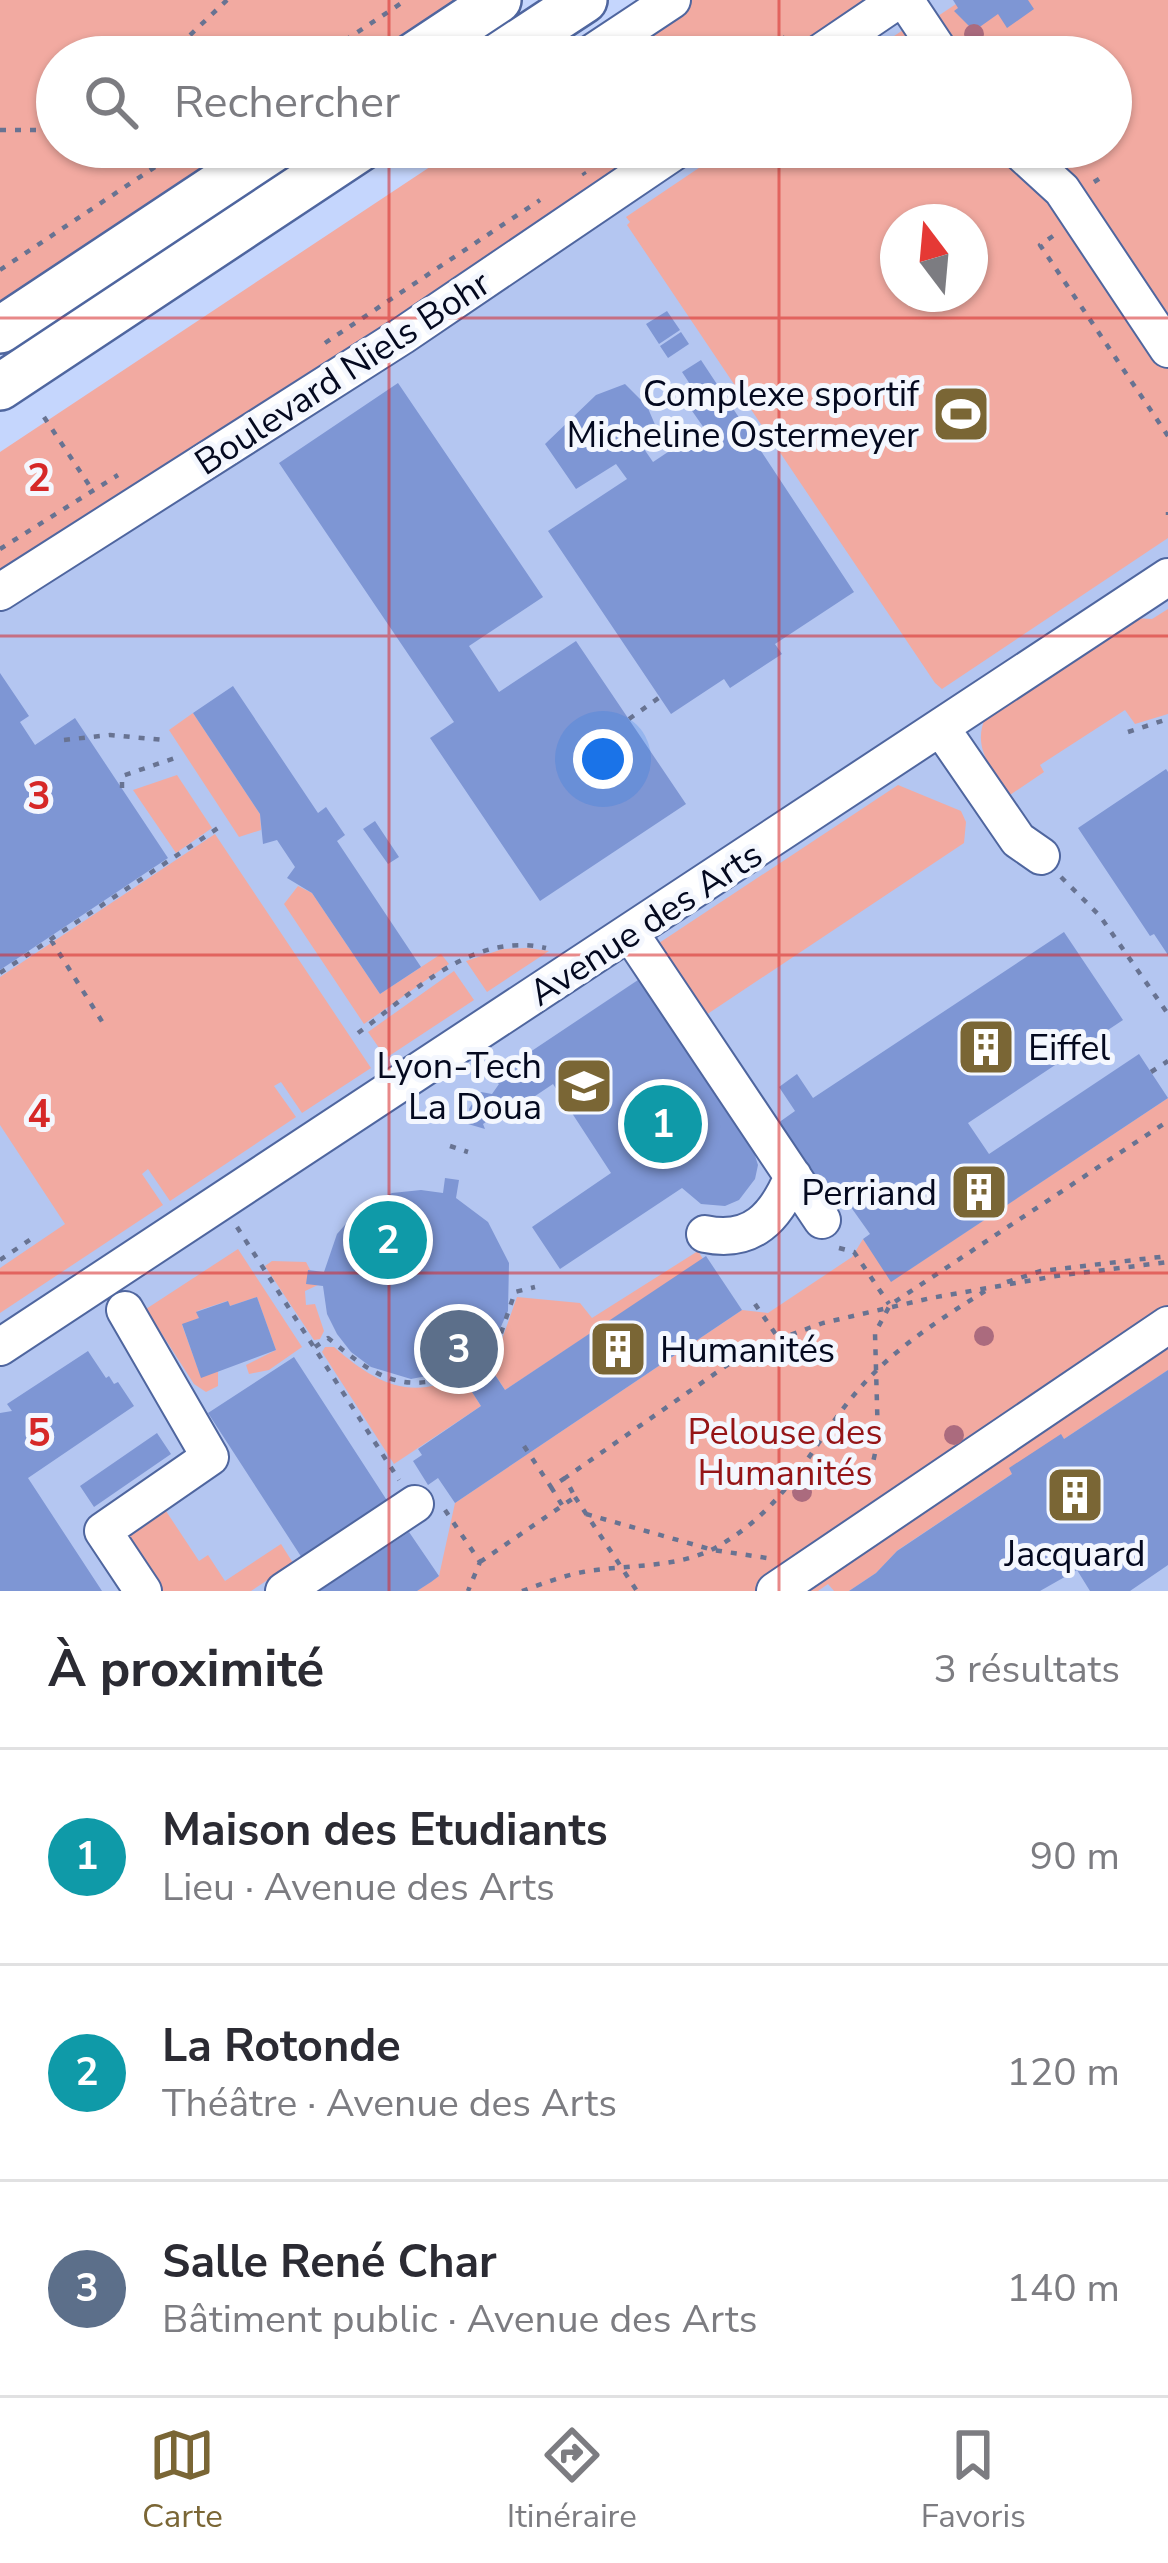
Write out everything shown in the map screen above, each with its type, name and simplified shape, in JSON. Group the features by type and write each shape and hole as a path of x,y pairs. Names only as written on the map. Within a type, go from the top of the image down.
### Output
{"main road":[{"path":"444,36 498,0"},
{"path":"529,36 584,0"},
{"path":"0,330 244,168"},
{"path":"0,387 330,168"}],"street":[{"path":"618,36 672,0"},
{"path":"846,36 902,0 928,36"},
{"name":"Boulevard Niels Bohr","path":"0,592 401,336 650,168"},
{"path":"1037,168 1061,190 1168,349"},
{"name":"Avenue des Arts","path":"0,1347 1168,577"},
{"path":"941,728 1018,840 1040,856"},
{"path":"630,933 831,1234"},
{"path":"705,1234 735,1238 769,1220 793,1176"},
{"path":"124,1310 210,1457 104,1531 143,1591"},
{"path":"775,1591 1168,1325"},
{"path":"284,1591 415,1504"}],"path":[{"path":"189,36 227,0"},
{"path":"352,36 406,0"},
{"path":"0,130 36,130"},
{"path":"0,270 153,168"},
{"path":"581,168 595,190"},
{"path":"315,350 544,197"},
{"path":"1060,231 1040,245 1168,436"},
{"path":"44,417 93,491"},
{"path":"0,549 124,472"},
{"path":"629,719 660,697"},
{"path":"1128,732 1168,719"},
{"path":"64,740 110,735 164,740"},
{"path":"122,788 122,776 175,758"},
{"path":"0,974 221,826"},
{"path":"1040,856 1100,916 1168,1014"},
{"path":"51,940 103,1022"},
{"path":"358,1033 464,957 484,950 509,945 551,949 572,970"},
{"path":"1151,1072 1168,1061"},
{"path":"864,1497 878,1440 875,1333 888,1308 1168,1121"},
{"path":"449,1146 467,1152"},
{"path":"220,1202 415,1504 444,1510 480,1562"},
{"path":"831,1234 854,1252 888,1308"},
{"path":"0,1261 37,1235"},
{"path":"551,1487 734,1360 778,1339 1041,1271 1168,1259"},
{"path":"483,1357 500,1336 515,1292 535,1287"},
{"path":"522,1591 556,1579 665,1564 713,1550 756,1521 796,1480 875,1372 989,1288"},
{"path":"755,1304 778,1339"},
{"path":"314,1347 328,1338 369,1372 404,1382 425,1383 459,1372"},
{"path":"524,1446 562,1505"},
{"path":"565,1478 637,1591"},
{"path":"468,1591 480,1562 575,1497"},
{"path":"586,1514 713,1550 812,1568"}],"shaded area":[{"name":"Lyon-Tech La Doua","path":"876,0 1168,0 1168,1591 0,1591 0,581 631,168 1132,168 1132,36 824,36"}],"green space":[{"path":"0,0 474,0 420,36 36,36 36,168 221,168 0,314"},
{"path":"683,0 876,0 824,36 628,36"},
{"name":"Complexe sportif Micheline Ostermeyer","path":"962,0 1168,0 1168,538 942,689 627,225 626,217 699,168 1132,168 1132,36 894,36 906,28 911,34"},
{"path":"428,168 631,168 0,581 0,452"},
{"path":"1168,609 1168,714 1135,724 1125,710 1040,765 1044,772 1010,795 982,748 986,716 1133,618 1152,619"},
{"path":"193,713 260,814 261,830 239,837 169,730"},
{"path":"177,775 212,828 176,853 133,790"},
{"path":"898,785 961,811 966,822 964,843 703,1017 656,945"},
{"path":"215,834 371,1068 302,1113 281,1082 274,1086 296,1117 170,1201 148,1169 142,1174 163,1205 0,1313 0,1268 65,1224 0,1125 0,977"},
{"path":"298,886 312,893 380,994 441,954 449,964 364,1024 284,904"},
{"path":"503,949 549,951 487,992 466,961"},
{"path":"454,971 474,1000 386,1058 368,1032"},
{"name":"Pelouse des Humanités","path":"1168,1098 1168,1370 1064,1439 1010,1468 1012,1474 898,1550 849,1591 834,1591 828,1584 818,1591 417,1591 439,1576 455,1503 742,1310 768,1313 852,1257 863,1239 892,1281"},
{"path":"238,1249 302,1347 269,1370 249,1374 246,1365 276,1350 257,1297 197,1311 199,1318 182,1325 201,1377 218,1371 218,1386 206,1392 194,1384 146,1309"},
{"path":"698,1251 703,1259 505,1390 485,1359 501,1342 517,1297 580,1303 592,1318"},
{"path":"272,1261 306,1262 318,1285 305,1291 306,1305 315,1304 324,1331 320,1339 314,1340 265,1266"},
{"path":"334,1347 363,1370 393,1384 425,1387 461,1375 481,1406 394,1464 322,1352"},
{"path":"166,1511 199,1561 208,1555 225,1581 281,1544 293,1563 251,1591 162,1591 127,1537"}],"building":[{"path":"953,0 1028,0 1034,9 1007,28 998,14 974,31 954,11 958,8"},
{"path":"667,311 680,330 659,344 646,324"},
{"path":"681,332 689,344 668,358 660,346"},
{"path":"701,360 854,592 775,644 782,654 730,688 724,679 671,714 548,531 627,479 616,464 576,489 545,444 596,395 625,384 647,406 659,434 642,446 653,462 704,428 690,408 701,401 682,372"},
{"path":"398,383 543,597 469,646 499,692 576,641 686,804 540,901 430,738 454,722 279,463"},
{"path":"0,673 29,716 20,722 35,745 75,718 168,858 0,970"},
{"path":"233,686 318,813 326,807 345,835 337,841 421,967 380,994 312,893 287,878 295,867 277,840 263,844 260,814 193,713"},
{"path":"1166,769 1168,955 1154,934 1150,936 1078,828"},
{"path":"375,821 399,857 388,864 363,829"},
{"name":"Eiffel","path":"1064,932 1123,1020 968,1123 989,1154 1139,1054 1168,1098 891,1282 863,1239 870,1234 848,1203 837,1211 778,1123 795,1111 779,1087 797,1074 813,1098"},
{"path":"641,978 751,1143 758,1165 755,1179 739,1200 725,1206 701,1204 682,1188 560,1269 532,1227 611,1173 553,1084 498,1121 492,1118 483,1124 485,1129 468,1124 474,1101 470,1096 492,1094 499,1084 491,1078"},
{"path":"445,1178 459,1180 456,1198 488,1222 509,1263 508,1311 481,1354 505,1390 706,1256 742,1310 455,1503 438,1478 428,1485 413,1461 422,1455 418,1449 481,1406 458,1370 411,1379 371,1367 337,1334 327,1314 323,1286 306,1284 308,1270 324,1272 337,1234 359,1209 392,1193 443,1193"},
{"path":"257,1297 276,1350 201,1378 182,1324 199,1318 196,1312"},
{"path":"88,1351 134,1406 28,1478 102,1591 0,1591 0,1413 12,1411 7,1404"},
{"path":"294,1357 388,1502 302,1558 208,1413"},
{"name":"Jacquard","path":"1168,1370 1168,1565 1130,1591 1090,1591 1077,1570 1040,1591 849,1591 897,1551 1012,1474 1009,1468 1061,1434 1064,1439"},
{"path":"157,1433 171,1454 94,1507 80,1486"},
{"path":"409,1532 439,1576 431,1582 417,1591 319,1591"}],"place":[{"name":"Complexe sportif Micheline Ostermeyer","path":"961,414"},
{"name":"Eiffel","path":"986,1047"},
{"name":"Lyon-Tech La Doua","path":"584,1086"},
{"name":"Maison des Etudiants","path":"663,1124"},
{"name":"Perriand","path":"979,1192"},
{"name":"La Rotonde","path":"388,1240"},
{"name":"Salle René Char","path":"459,1349"},
{"name":"Humanités","path":"618,1349"},
{"name":"Jacquard","path":"1075,1495"}]}
